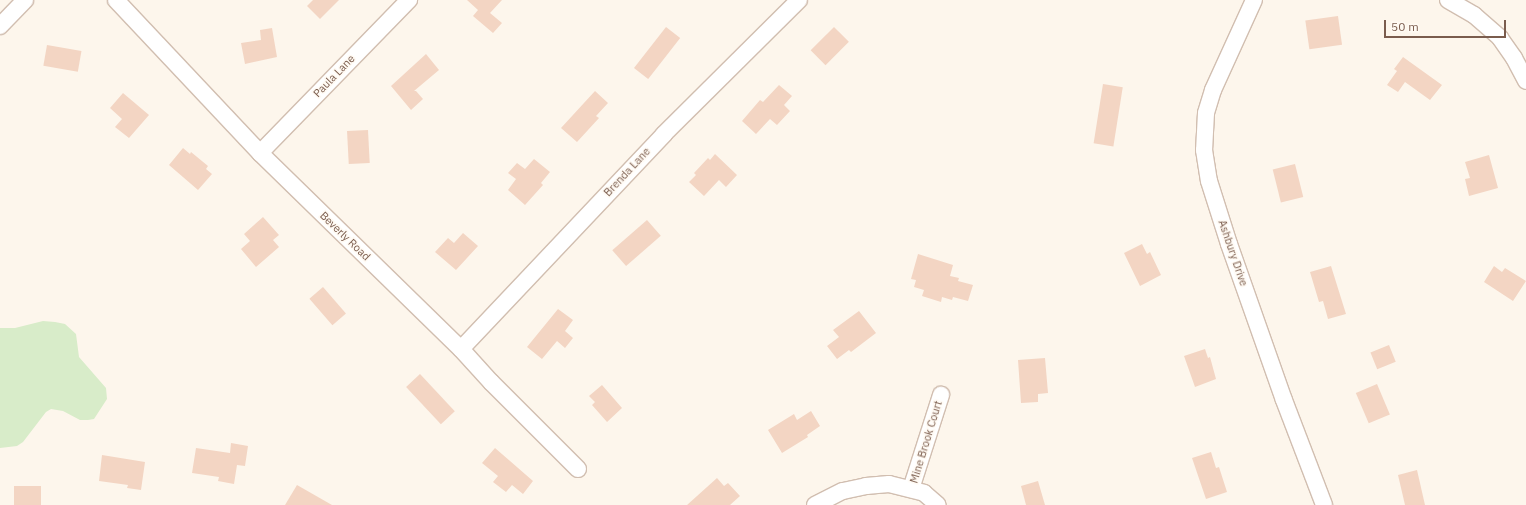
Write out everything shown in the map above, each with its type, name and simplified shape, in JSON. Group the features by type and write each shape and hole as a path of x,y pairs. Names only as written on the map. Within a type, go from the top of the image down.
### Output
{"street":[{"path":"0,26 25,0"},
{"name":"Beverly Road","path":"116,0 260,153 461,349 491,382 578,469"},
{"name":"Paula Lane","path":"260,153 409,0"},
{"name":"Brenda Lane","path":"461,349 664,134 799,0"},
{"name":"Ashbury Drive","path":"1254,0 1213,90 1206,113 1204,150 1209,181 1229,244 1284,400 1324,505"},
{"path":"1448,0 1474,15 1500,38 1514,58 1526,81"},
{"name":"Mine Brook Court","path":"912,489 941,395"},
{"path":"815,505 843,491 866,486 889,484 924,493 938,505"}],"green space":[{"path":"43,321 65,324 76,334 79,357 106,388 107,399 94,419 80,420 63,411 51,409 46,412 23,442 17,446 0,448 0,328 15,328"}],"building":[{"path":"313,0 339,0 320,19 307,6"},
{"path":"467,0 502,0 490,13 502,23 493,33 473,16 478,10"},
{"path":"1338,16 1342,45 1309,49 1305,21"},
{"path":"666,27 680,38 648,79 634,68"},
{"path":"834,27 849,42 826,65 811,50"},
{"path":"272,28 277,57 245,64 241,43 261,40 260,30"},
{"path":"47,45 81,51 78,72 43,66"},
{"path":"426,54 439,70 414,91 416,91 423,99 411,110 391,86"},
{"path":"1403,57 1442,85 1430,100 1405,82 1398,92 1387,85 1397,71 1394,69"},
{"path":"1103,84 1123,87 1113,146 1094,143"},
{"path":"779,85 792,96 784,105 790,111 777,125 770,119 756,134 742,121 760,100 763,102"},
{"path":"595,91 608,103 596,116 599,118 577,142 561,128"},
{"path":"123,93 149,115 129,138 115,127 122,119 110,108"},
{"path":"368,130 370,163 349,164 347,131"},
{"path":"183,148 190,154 191,152 208,166 206,169 212,174 198,190 169,165"},
{"path":"715,154 737,175 726,187 719,180 704,196 689,182 696,175 694,173 708,158 710,160"},
{"path":"1489,155 1498,188 1469,196 1465,179 1470,178 1465,162"},
{"path":"534,159 550,172 541,183 543,185 525,205 508,190 516,179 508,173 517,163 525,169"},
{"path":"1295,164 1303,197 1281,203 1273,170"},
{"path":"263,217 279,235 273,240 279,247 256,267 241,249 250,241 244,234"},
{"path":"647,220 661,236 626,266 612,250"},
{"path":"463,233 478,246 456,270 435,252 448,238 454,243"},
{"path":"1142,244 1147,254 1150,252 1161,275 1140,286 1124,253"},
{"path":"918,254 953,265 950,276 959,278 958,281 973,285 968,301 953,297 952,300 942,297 941,302 922,296 924,290 914,287 916,280 911,279"},
{"path":"1331,266 1346,314 1328,319 1323,301 1319,302 1310,272"},
{"path":"1494,266 1502,272 1505,268 1526,281 1513,301 1484,282"},
{"path":"323,287 346,313 332,325 309,299"},
{"path":"558,309 573,320 565,331 573,338 565,348 557,341 542,359 527,347"},
{"path":"859,311 876,333 851,352 849,350 837,359 827,346 839,337 833,330"},
{"path":"1389,345 1396,362 1377,369 1370,352"},
{"path":"1205,349 1208,358 1210,357 1216,379 1195,387 1184,356"},
{"path":"1045,358 1048,393 1038,394 1038,402 1021,403 1018,360"},
{"path":"420,374 455,411 441,424 406,387"},
{"path":"1377,384 1390,414 1369,423 1356,393"},
{"path":"602,385 622,408 607,422 592,405 595,402 589,396"},
{"path":"811,411 820,426 807,435 808,437 782,453 768,430 794,414 797,420"},
{"path":"231,443 248,446 245,466 237,465 234,484 218,481 219,477 192,473 196,448 230,453"},
{"path":"495,448 533,481 523,494 512,485 506,492 493,482 498,476 482,463"},
{"path":"1211,452 1216,468 1219,467 1227,492 1206,499 1192,458"},
{"path":"102,455 145,462 141,490 127,488 128,485 99,481"},
{"path":"1417,470 1425,505 1405,505 1398,475"},
{"path":"717,478 724,486 728,483 740,496 730,505 687,505"},
{"path":"1038,481 1045,505 1026,505 1021,486"},
{"path":"297,485 332,505 285,505"},
{"path":"14,486 41,486 41,505 14,505"}]}
